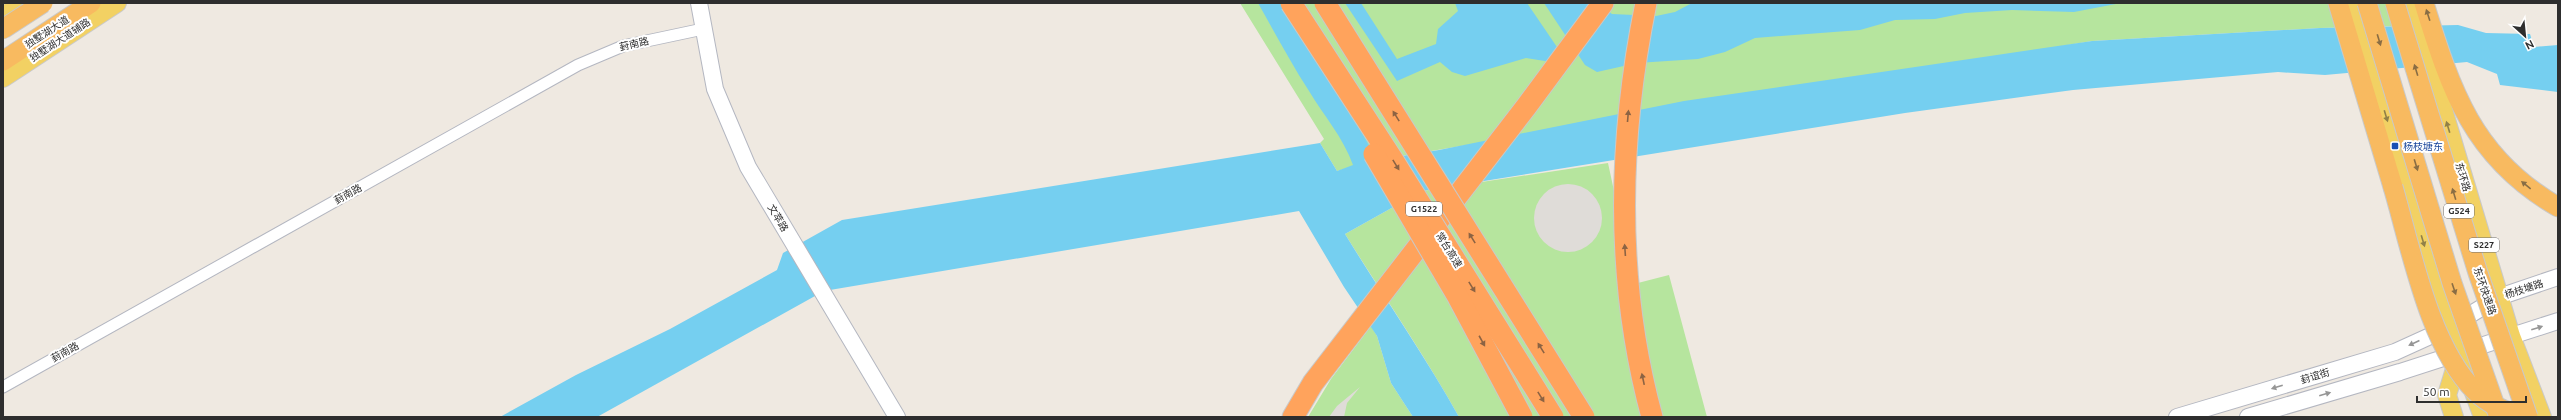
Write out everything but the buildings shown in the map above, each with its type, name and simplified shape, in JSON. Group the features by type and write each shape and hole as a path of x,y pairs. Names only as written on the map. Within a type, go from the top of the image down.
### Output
{"highway":[{"path":"3,29 43,3"},
{"name":"独墅湖大道","path":"3,61 91,3"},
{"name":"常台高速","path":"1291,3 1395,163 1553,417"},
{"name":"G1522","path":"1325,3 1584,417"},
{"path":"1281,417 1303,378 1519,100 1589,3"},
{"path":"1293,417 1314,383 1526,107 1603,3"},
{"path":"1646,3 1630,95 1623,208 1633,318 1652,417"},
{"path":"2338,3 2434,324 2453,361 2474,390 2495,406 2523,417"},
{"name":"东环快速路","path":"2395,3 2478,272 2528,417"},
{"path":"2417,7 2451,86 2478,132 2512,173 2558,207"},
{"name":"G524","path":"2359,8 2499,417"},
{"path":"1306,27 1394,191 1458,297 1522,417"}],"main road":[{"path":"3,10 14,3"},
{"path":"3,29 14,3"},
{"name":"独墅湖大道辅路","path":"3,78 118,3"},
{"name":"文萃路","path":"699,3 710,72 722,108 758,186 897,417"},
{"name":"东环路","path":"2417,7 2431,72 2511,336 2542,417"},
{"path":"2359,8 2374,79 2450,327 2483,417"},
{"name":"杨枝塘路","path":"2450,327 2499,296 2558,277"},
{"path":"2460,353 2558,321"},
{"name":"葑谊街","path":"2177,417 2395,352 2450,327"},
{"path":"2454,417 2447,395 2460,353"},
{"name":"葑谊街","path":"2248,417 2460,353"}],"street":[{"name":"葑南路","path":"3,387 578,64 623,46 703,29"}],"green space":[{"path":"1240,3 2434,3 2440,25 2320,28 2092,41 1377,160 1337,171 1320,143 1324,139"},
{"path":"1608,163 1634,284 1669,275 1707,417 1459,417 1418,347 1345,234 1422,191"},
{"path":"1371,326 1377,336 1391,383 1413,417 1308,417 1331,379"}],"shaded area":[{"path":"1561,184 1575,184 1587,189 1597,199 1602,211 1602,225 1597,237 1587,247 1575,252 1561,252 1549,247 1539,237 1534,225 1534,211 1539,199 1549,189"},
{"path":"1360,387 1347,403 1344,417 1329,417 1337,406"}],"water":[{"path":"1258,3 1291,3 1377,160 1439,150 1684,101 2092,41 2320,28 2458,25 2486,33 2530,34 2534,47 2558,45 2558,92 2500,85 2497,74 2467,62 2325,75 2278,72 2073,90 1905,113 1422,191 1345,234 1432,371 1459,417 1413,417 1391,383 1377,336 1344,287 1299,211 824,291 597,417 500,417 576,375 670,329 777,270 783,253 842,220 1320,143 1337,171 1353,165 1339,136 1302,80"},
{"path":"1345,3 1361,3 1397,59 1436,44 1438,29 1458,11 1455,3 1527,3 1559,50 1551,62 1526,58 1465,76 1452,72 1440,62 1397,81"},
{"path":"1544,3 1598,3 1612,14 1656,16 1675,12 1692,3 2121,3 2074,12 2012,10 1965,13 1935,19 1895,20 1860,30 1755,38 1725,52 1698,59 1637,63 1597,72 1585,65"}],"place":[{"name":"杨枝塘东","path":"2395,146"}]}
